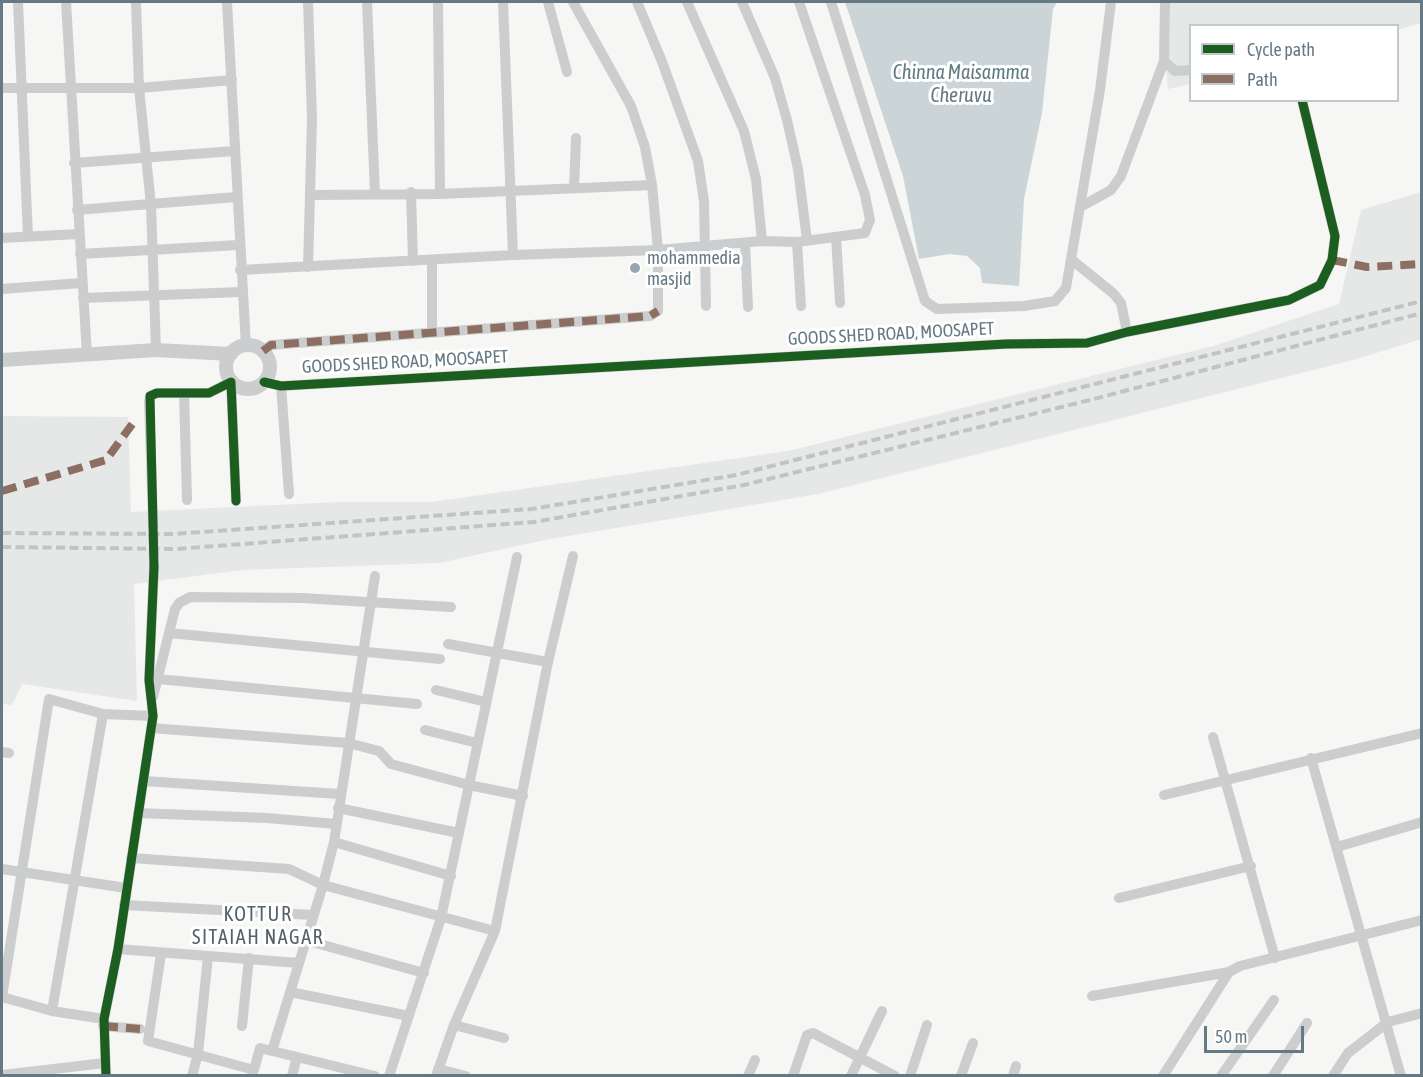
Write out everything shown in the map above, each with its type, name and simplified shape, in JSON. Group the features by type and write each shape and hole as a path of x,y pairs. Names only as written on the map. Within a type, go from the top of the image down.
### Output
{"street":[{"path":"18,2 28,237"},
{"path":"66,2 87,355"},
{"path":"136,2 139,88 151,205 156,350"},
{"path":"227,2 238,246 246,346"},
{"path":"308,2 312,118 308,267"},
{"path":"366,2 375,194"},
{"path":"438,2 440,194"},
{"path":"503,2 513,255"},
{"path":"548,2 567,72"},
{"path":"262,351 271,345 650,316 658,311 658,250 652,185 645,147 631,106 573,2"},
{"path":"637,2 665,69 698,161 704,201 706,306"},
{"path":"687,2 744,131 756,179 762,242"},
{"path":"742,2 775,78 798,169 802,241 801,306"},
{"path":"240,270 513,255 658,250 802,241 865,233 870,220 869,211 799,2"},
{"path":"831,2 929,306 937,309 1013,306 1055,301 1066,288 1082,206 1111,2"},
{"path":"1082,206 1111,190 1121,176 1164,61 1166,2"},
{"path":"1164,61 1175,71 1189,70"},
{"path":"2,88 139,88 232,80"},
{"name":"GOODS SHED ROAD, MOOSAPET","path":"264,382 281,386 995,345 1087,343 1127,332 1289,300 1320,285 1332,260 1335,236 1302,102"},
{"path":"574,189 576,138"},
{"path":"74,164 234,151"},
{"path":"310,195 411,192 440,194 652,185"},
{"path":"411,192 413,261"},
{"path":"77,210 236,197"},
{"path":"2,238 78,234"},
{"path":"836,237 840,303"},
{"path":"745,244 748,307"},
{"path":"80,254 152,248 238,246"},
{"path":"432,260 432,332"},
{"path":"1072,260 1114,294 1121,303 1127,332"},
{"path":"2,289 81,283"},
{"path":"83,298 241,292"},
{"path":"2,360 156,350 231,354 246,346 262,351 267,356 270,369 264,382 258,387 244,389 231,382"},
{"path":"231,354 226,368 231,382 236,501"},
{"path":"153,518 150,396 209,393 231,382"},
{"path":"281,386 289,494"},
{"path":"184,393 187,500"},
{"path":"466,1076 437,1072 454,1025 495,932 548,662 573,556"},
{"path":"389,1076 441,918 517,557"},
{"path":"106,1076 103,1022 118,949 153,716 151,704 154,567"},
{"path":"272,1051 334,842 339,794 375,576"},
{"path":"151,704 175,609 179,603 190,597 370,602 451,607"},
{"path":"169,633 440,658"},
{"path":"448,644 548,662"},
{"path":"159,679 279,693 417,704"},
{"path":"436,690 486,702"},
{"path":"140,1029 52,1011 2,997 49,699 102,714 153,716"},
{"path":"52,1011 102,714"},
{"path":"151,728 348,743 379,752 391,764 469,785 523,796"},
{"path":"425,730 477,742"},
{"path":"1164,795 1422,733"},
{"path":"1213,737 1275,958"},
{"path":"1311,758 1388,1022 1401,1076"},
{"path":"144,781 339,794"},
{"path":"338,808 459,833"},
{"path":"138,813 267,818 336,824"},
{"path":"1337,847 1422,822"},
{"path":"334,842 451,876"},
{"path":"131,858 265,865 289,869 323,885 495,932"},
{"path":"1119,898 1251,866"},
{"path":"2,869 126,888"},
{"path":"124,905 313,915"},
{"path":"1092,996 1229,972 1240,966 1422,920"},
{"path":"305,940 424,973"},
{"path":"118,949 298,963"},
{"path":"161,954 148,1041 198,1054 244,1072 254,1070 260,1048 297,1056 344,1071 375,1076"},
{"path":"192,1076 198,1054 208,956"},
{"path":"242,1026 249,958"},
{"path":"1163,1076 1229,972"},
{"path":"290,992 408,1016"},
{"path":"1221,1076 1274,1000"},
{"path":"851,1076 858,1057 882,1011"},
{"path":"1333,1076 1348,1053 1388,1022 1422,1013"},
{"path":"1273,1076 1306,1023"},
{"path":"454,1025 504,1038"},
{"path":"909,1076 927,1025"},
{"path":"793,1076 809,1034 819,1035 895,1076"},
{"path":"961,1076 973,1043"},
{"path":"292,1076 297,1056"},
{"path":"748,1076 755,1060"},
{"path":"2,1075 105,1063"}],"shaded area":[{"path":"1160,2 1421,2 1421,23 1399,30 1399,24 1189,24 1189,84 1168,89"},
{"path":"1421,192 1421,339 1357,359 818,494 545,540 439,563 242,570 134,584 137,701 22,684 12,705 2,704 2,416 128,417 131,512 339,502 432,502 788,451 1217,345 1339,304 1361,210"}],"water":[{"name":"Chinna Maisamma Cheruvu","path":"845,2 1057,2 1053,9 1042,113 1024,199 1019,286 982,283 980,268 967,256 950,254 919,259 903,176"}],"tunnel":[{"path":"153,518 154,567"}],"railway":[{"path":"2,533 173,534 532,509 736,475 1422,301"},
{"path":"2,547 176,549 534,522 744,485 1090,400 1422,313"}],"marked path":[{"path":"1332,260 1367,267 1422,264"},
{"path":"263,351 271,345 650,316 658,311"},
{"path":"2,491 106,460 136,419"},
{"path":"103,1026 140,1029"}],"cycle path":[{"path":"264,382 281,386 1006,344 1087,343 1127,332 1289,300 1320,285 1332,260 1335,236 1302,102"},
{"path":"106,1076 104,1019 118,949 153,716 149,680 154,567 150,396 157,393 209,393 231,382 236,501"}],"place":[{"name":"mohammedia masjid","path":"635,268"}],"district":[{"name":"KOTTUR SITAIAH NAGAR","path":"258,926"}]}
